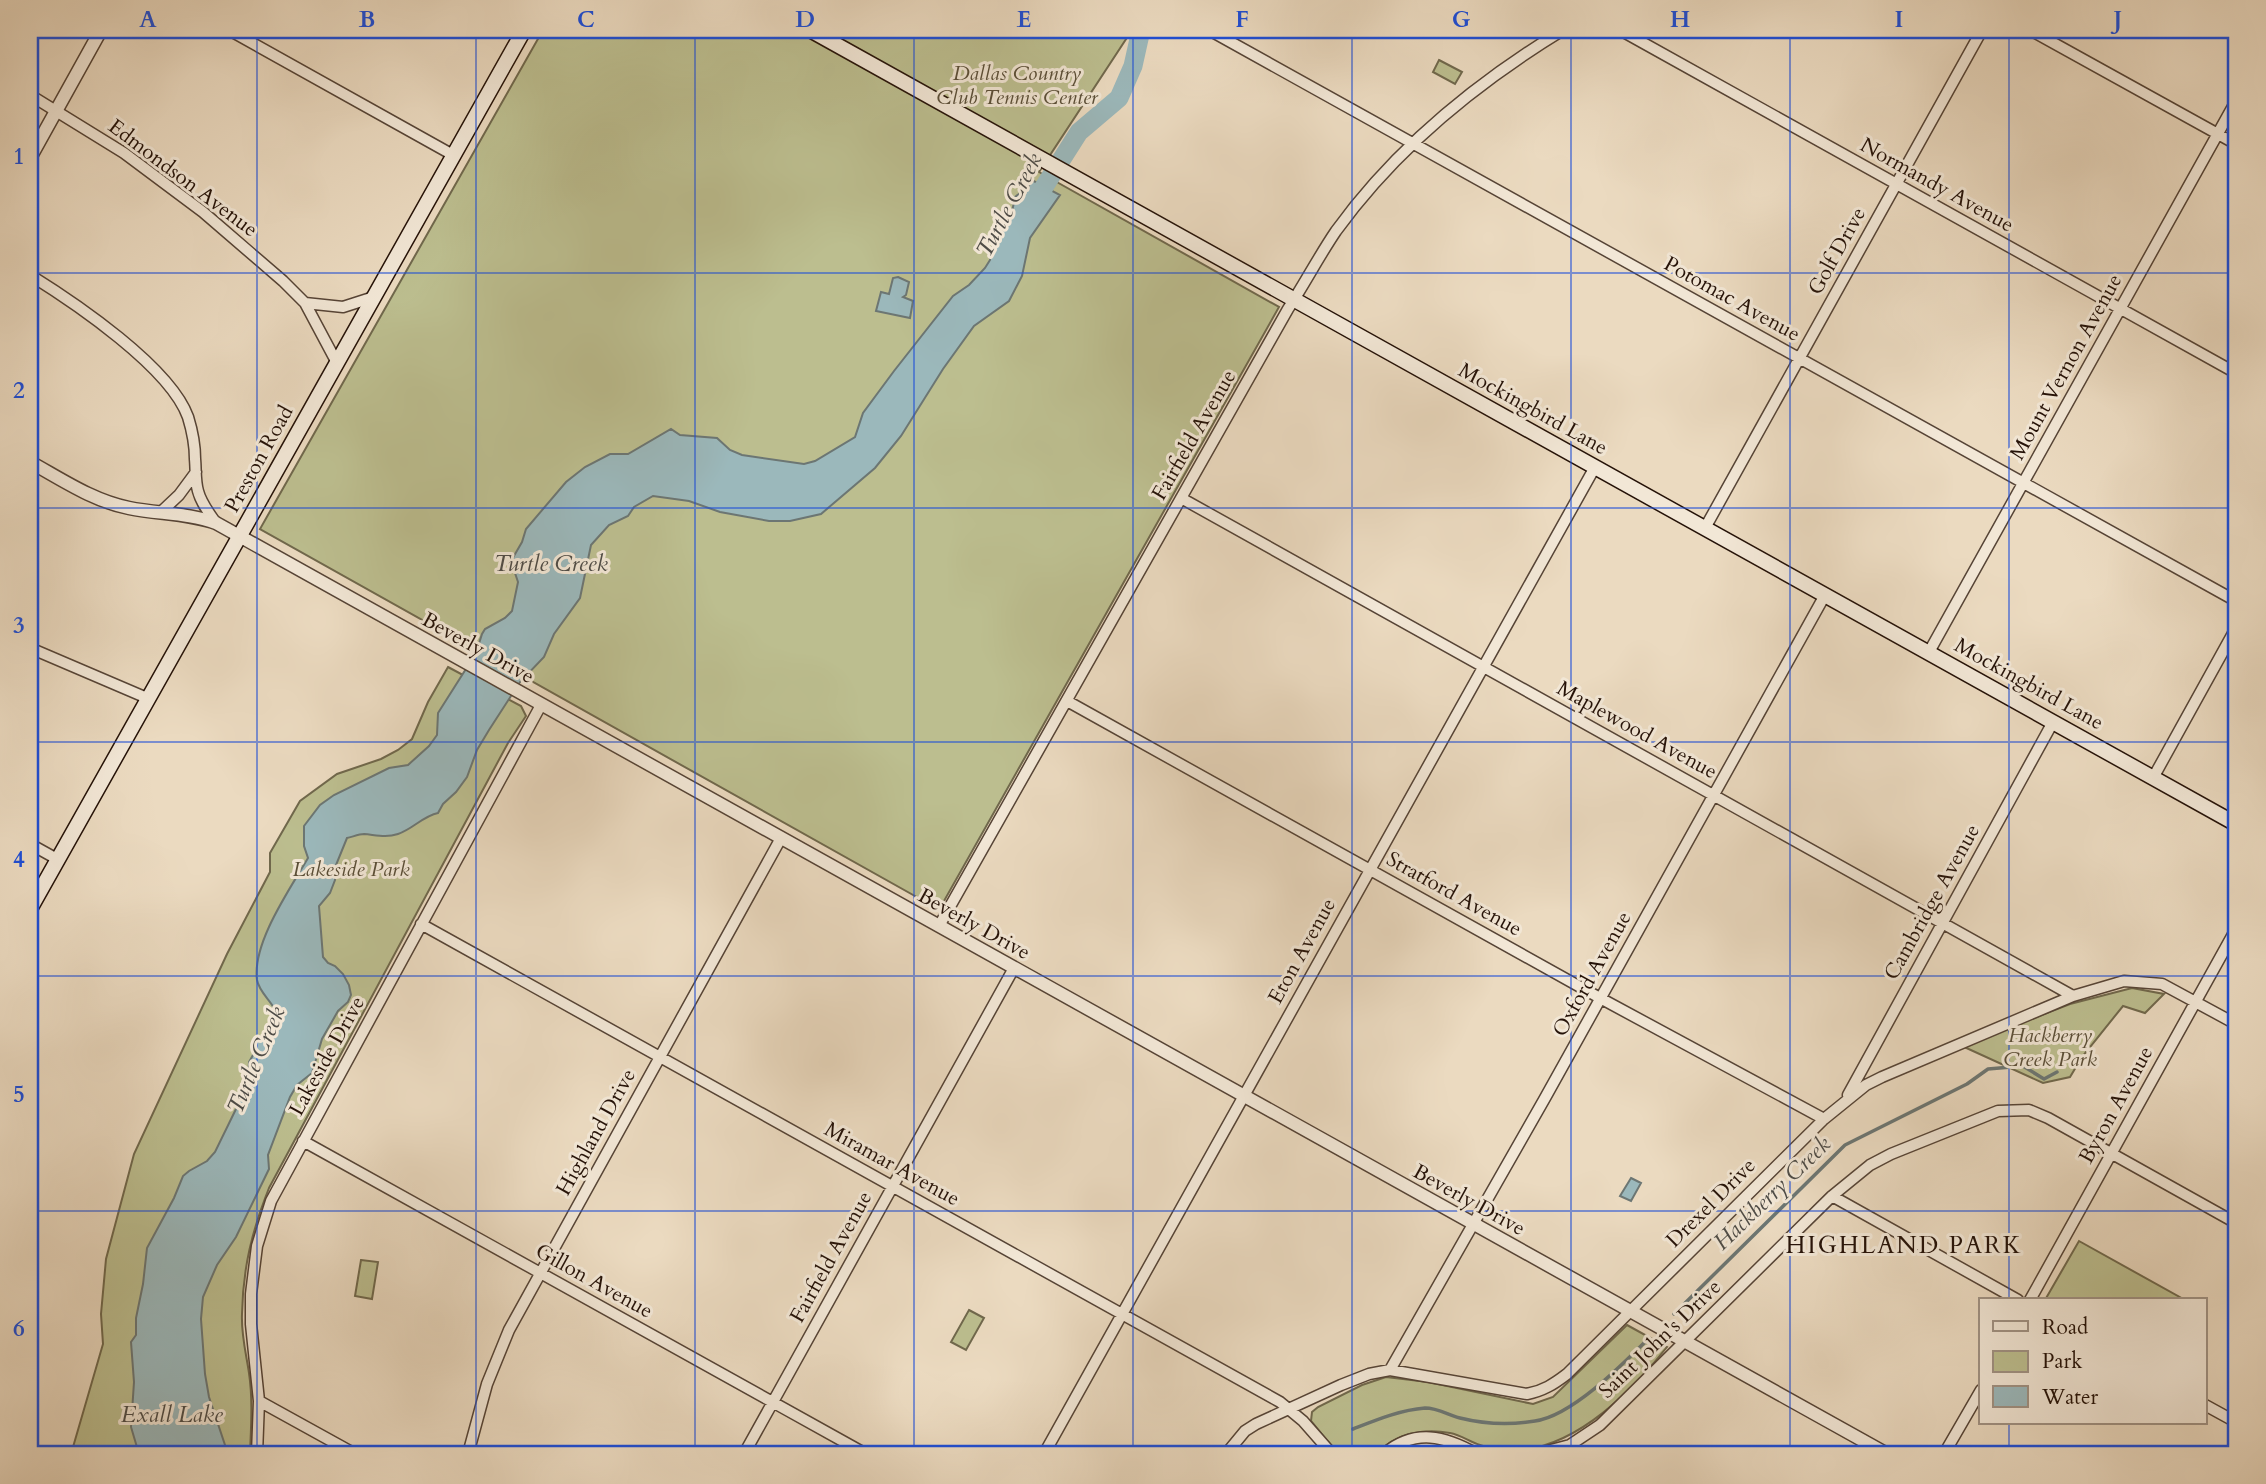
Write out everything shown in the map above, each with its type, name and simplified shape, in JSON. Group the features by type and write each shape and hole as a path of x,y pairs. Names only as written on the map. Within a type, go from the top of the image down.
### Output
{"main road":[{"name":"Preston Road","path":"30,909 524,30"},
{"name":"Mockingbird Lane","path":"810,30 2236,824"}],"street":[{"path":"30,158 101,30"},
{"path":"229,30 453,155"},
{"name":"Potomac Avenue","path":"1209,30 2236,601"},
{"name":"Fairfield Avenue","path":"939,926 1294,300 1349,214 1384,172 1458,102 1489,78 1563,30"},
{"name":"Normandy Avenue","path":"1619,30 2236,373"},
{"name":"Golf Drive","path":"1705,528 1982,30"},
{"path":"2030,30 2236,144"},
{"name":"Edmondson Avenue","path":"30,95 124,153 203,212 283,281 305,303 337,363"},
{"name":"Mount Vernon Avenue","path":"1929,652 2236,101"},
{"path":"30,275 90,315 133,350 157,372 179,399 192,434 197,488 200,498 216,523"},
{"path":"305,303 343,307 374,297"},
{"name":"Beverly Drive","path":"30,461 108,503 192,516 216,523 1886,1454"},
{"name":"Eton Avenue","path":"1044,1454 1368,869 1595,467"},
{"path":"161,512 179,495 196,472"},
{"name":"Maplewood Avenue","path":"1181,498 2073,996"},
{"name":"Oxford Avenue","path":"1390,1370 1825,595"},
{"path":"2153,778 2236,628"},
{"path":"30,648 147,698"},
{"name":"Stratford Avenue","path":"1067,701 1600,998 1824,1119"},
{"name":"Lakeside Drive","path":"257,1454 259,1401 251,1324 251,1294 253,1268 271,1200 541,705"},
{"name":"Cambridge Avenue","path":"1845,1100 2053,722"},
{"name":"Highland Drive","path":"468,1454 487,1384 509,1330 781,838"},
{"path":"30,844 57,859"},
{"name":"Miramar Avenue","path":"421,924 1290,1409 1332,1454"},
{"name":"Byron Avenue","path":"2031,1298 2236,929"},
{"name":"Fairfield Avenue","path":"744,1454 1014,968"},
{"name":"Drexel Drive","path":"1226,1454 1245,1432 1271,1416 1360,1378 1390,1370 1507,1392 1539,1392 1567,1374 1824,1119 1845,1100 1882,1077 2073,996 2124,981 2162,984 2236,1024"},
{"name":"Saint John's Drive","path":"1536,1454 1570,1445 1600,1425 1832,1196 1870,1166 1891,1154 1998,1111 2029,1110 2049,1118 2236,1223"},
{"name":"Gillon Avenue","path":"303,1142 866,1454"},
{"path":"1832,1196 2014,1298"},
{"path":"1944,1454 1979,1393"},
{"path":"259,1401 355,1454"},
{"path":"2206,1406 2236,1422"},
{"path":"1384,1454 1405,1442 1429,1437 1443,1438 1477,1454"}],"green space":[{"name":"Dallas Country Club Tennis Center","path":"543,30 1132,30 1039,172 1279,307 944,901 931,905 260,529"},
{"path":"1439,60 1462,72 1455,84 1433,72"},
{"name":"Lakeside Park","path":"448,667 521,706 526,716 508,743 269,1188 263,1204 253,1234 243,1297 242,1329 251,1393 250,1454 71,1454 103,1344 101,1314 106,1259 134,1154 227,954 270,872 270,853 300,801 337,774 381,759 412,739 428,702"},
{"name":"Hackberry Creek Park","path":"2132,988 2164,994 2145,1013 2123,1006 2082,1057 2070,1077 2043,1083 1962,1046 2070,1004"},
{"path":"2079,1241 2181,1298 2046,1298"},
{"path":"361,1260 378,1262 372,1299 355,1296"},
{"path":"969,1310 984,1318 966,1350 951,1342"},
{"path":"1627,1325 1667,1347 1638,1380 1604,1412 1584,1426 1543,1446 1517,1451 1501,1450 1454,1434 1430,1431 1401,1437 1377,1454 1338,1454 1311,1421 1312,1412 1318,1407 1362,1385 1386,1377 1428,1382 1533,1404 1553,1397"}],"water":[{"name":"Exall Lake","path":"1028,178 1060,195 1030,238 1022,276 1009,301 974,326 901,436 875,468 821,514 790,521 769,521 720,512 689,501 653,496 634,507 628,516 609,525 591,545 580,598 554,634 544,657 520,682 489,730 477,750 467,777 438,813 398,834 362,834 347,838 336,865 335,880 330,893 319,906 323,957 343,974 351,995 322,1039 312,1073 297,1085 290,1097 268,1155 269,1169 236,1237 217,1265 203,1297 201,1319 205,1374 209,1397 228,1454 139,1454 131,1427 134,1382 131,1342 136,1335 136,1318 147,1248 183,1176 207,1161 215,1152 248,1078 249,1062 256,1043 272,1024 274,1008 258,984 257,965 266,933 308,858 304,846 304,826 320,805 334,795 389,768 408,765 429,746 437,735 438,713 476,653 485,629 512,611 518,582 511,561 526,529 566,482 585,467 610,454 628,454 671,429 680,435 717,438 730,450 742,455 804,464 815,461 855,437 863,413 894,371 953,296 969,285 985,268 990,260 990,251 1011,217 1015,197 1029,186"},
{"path":"898,277 909,282 903,297 913,301 910,318 876,311 881,292 889,294 893,278"},
{"path":"1631,1178 1641,1183 1631,1201 1620,1196"}],"waterway":[{"name":"Turtle Creek","path":"1032,210 1079,132 1119,98 1133,66 1141,30"},
{"name":"Hackberry Creek","path":"1674,1314 1845,1145 1967,1084 1988,1069 2023,1066 2044,1079 2057,1072"},
{"name":"Hackberry Creek","path":"1353,1429 1397,1413 1425,1408 1488,1423 1526,1422 1549,1417 1594,1389 1646,1341"}],"district":[{"name":"HIGHLAND PARK","path":"1904,1245"}]}
